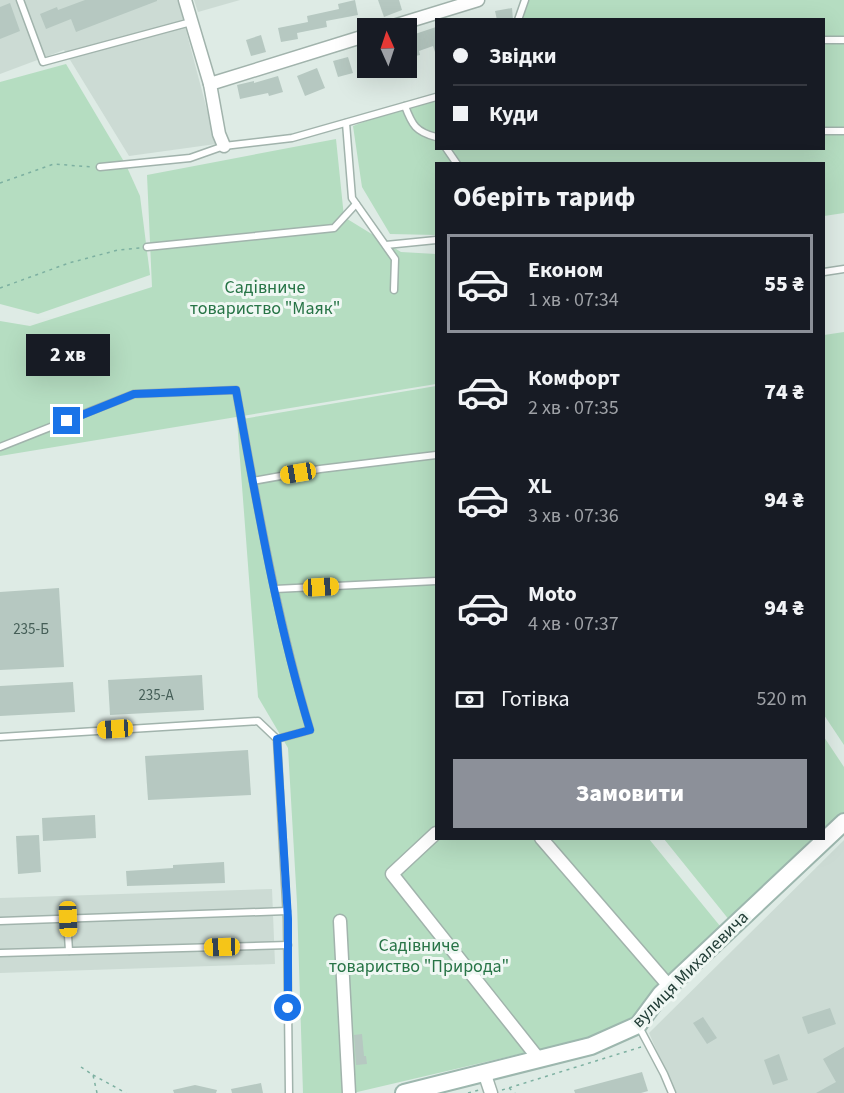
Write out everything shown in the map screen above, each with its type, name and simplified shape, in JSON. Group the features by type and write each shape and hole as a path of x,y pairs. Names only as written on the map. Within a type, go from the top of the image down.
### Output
{"street":[{"path":"185,0 210,84 219,134 224,146"},
{"path":"417,19 478,0"},
{"path":"210,84 357,37"},
{"name":"вулиця Михалевича","path":"825,840 844,822"},
{"path":"435,834 392,874 538,1058"},
{"path":"543,840 669,986"},
{"name":"вулиця Михалевича","path":"404,1093 591,1046 638,1025 669,986 825,840"},
{"path":"340,921 349,1093"},
{"path":"484,1072 496,1092"}],"lane":[{"path":"20,0 43,62 191,22"},
{"path":"519,18 525,0"},
{"path":"825,40 844,39"},
{"path":"100,167 190,158 224,146 292,138 435,97"},
{"path":"405,106 411,124 426,135 435,137"},
{"path":"346,123 352,198 395,259 394,290"},
{"path":"825,131 844,131"},
{"path":"147,247 334,228 356,204"},
{"path":"386,245 435,240"},
{"path":"825,272 844,269"},
{"path":"0,447 134,394 236,390 291,668 310,730 277,739"},
{"path":"253,481 320,469 435,455"},
{"path":"275,589 435,581"},
{"path":"0,737 258,721 277,739 287,911 290,1093"},
{"path":"0,921 287,911"},
{"path":"68,919 69,951"},
{"path":"0,953 288,945"},
{"path":"638,1025 672,1093"}],"path":[{"path":"0,183 54,164 100,167"},
{"path":"0,288 69,263 118,250 147,247"},
{"path":"496,1092 649,1045"},
{"path":"81,1066 126,1093"},
{"path":"93,1075 97,1093"},
{"path":"509,1088 515,1093"}],"shaded area":[{"path":"0,0 178,0 216,144 129,156 64,50 0,74"},
{"path":"194,0 240,0 198,12"},
{"path":"844,840 844,1093 675,1093 649,1033"},
{"path":"272,889 275,964 0,973 0,898"}],"green space":[{"path":"524,0 844,0 844,39 825,39 825,18 521,18"},
{"path":"825,44 844,44 844,213 825,216 825,162 435,162 435,235 390,234 362,187 353,126 405,106 435,98 435,150 825,150"},
{"path":"66,64 126,165 140,196 150,275 38,314 0,304 0,82"},
{"name":"Садівниче товариство \"Маяк\"","path":"336,139 344,217 401,252 435,254 435,384 0,456 0,321 30,326 152,287 147,175"},
{"path":"844,332 844,745 825,716 825,335"},
{"name":"Садівниче товариство \"Природа\"","path":"435,386 435,840 650,840 720,926 631,1028 353,1093 303,1093 297,903 288,748 258,697 237,420"},
{"path":"825,738 844,767 844,819 825,836"},
{"path":"665,840 821,840 730,921"}],"building":[{"path":"85,0 157,1 76,32 71,19 46,29 40,14"},
{"path":"355,0 358,15 326,21 327,27 297,33 298,39 281,42 278,28 308,22 307,16 339,9 338,4"},
{"path":"378,0 399,0 402,10 384,17"},
{"path":"10,3 20,31 0,39 0,7"},
{"path":"512,8 513,18 497,18 495,11"},
{"path":"435,27 435,52 433,46 419,51 420,55 417,56 417,33"},
{"path":"261,35 266,52 251,56 246,40"},
{"path":"348,57 353,73 338,77 333,61"},
{"path":"317,68 325,88 305,96 297,76"},
{"path":"278,76 283,92 240,99 237,85"},
{"path":"59,588 64,667 0,670 0,592"},
{"path":"202,675 204,710 110,715 108,680"},
{"path":"73,682 75,712 0,716 0,686"},
{"path":"248,750 251,795 148,800 145,756"},
{"path":"95,815 96,838 43,841 42,818"},
{"path":"39,835 41,872 18,874 16,836"},
{"path":"224,862 225,883 127,886 126,871"},
{"path":"830,1008 836,1024 808,1034 802,1017"},
{"path":"703,1017 717,1038 707,1044 693,1023"},
{"path":"362,1034 367,1064 356,1065 354,1035"},
{"path":"844,1047 844,1093 816,1093 836,1082 823,1059"},
{"path":"779,1054 788,1080 773,1085 764,1060"},
{"path":"642,1072 648,1091 641,1093 575,1093 574,1090"},
{"path":"261,1083 263,1093 232,1093 231,1089"},
{"path":"195,1085 217,1090 216,1093 174,1093 173,1090"}],"route":[{"path":"67,421 134,394 236,390 291,668 310,730 277,739 288,919 288,1008"}]}
